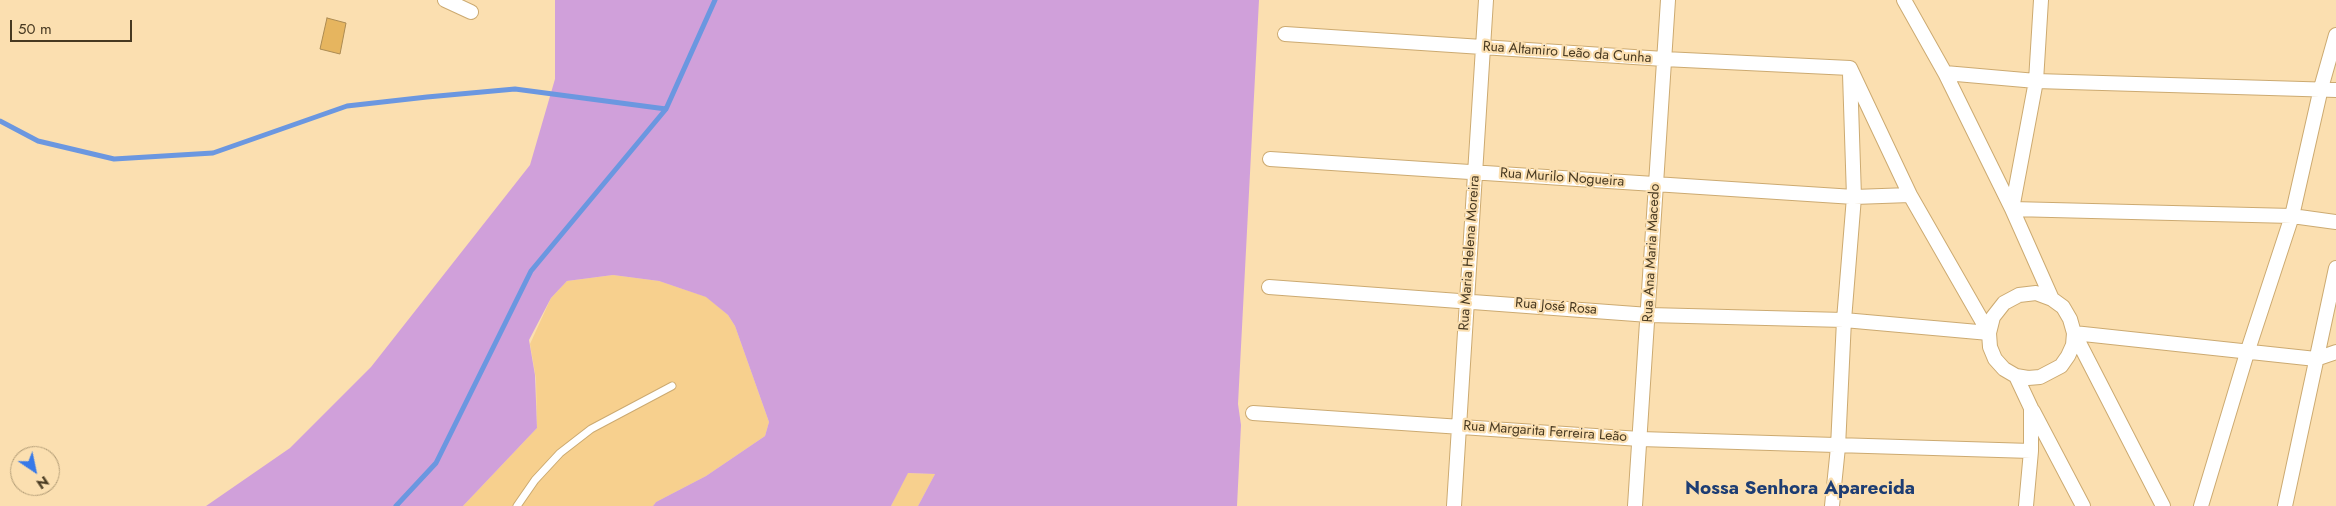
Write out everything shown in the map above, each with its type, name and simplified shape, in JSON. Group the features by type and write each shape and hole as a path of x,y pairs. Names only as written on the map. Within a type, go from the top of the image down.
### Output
{"street":[{"path":"446,0 472,12"},
{"name":"Rua Maria Helena Moreira","path":"1454,506 1486,0"},
{"name":"Rua Ana Maria Macedo","path":"1635,506 1668,0"},
{"path":"1904,0 1945,74 2012,209 2052,299"},
{"path":"2012,209 2036,81 2041,0"},
{"name":"Rua Altamiro Leão da Cunha","path":"1285,34 1664,59 1850,68"},
{"path":"2201,506 2247,353 2292,216 2321,88 2336,35"},
{"path":"1850,68 1910,195 1988,333 1990,347 1995,359 2004,369 2016,376 2040,378 2056,370 2068,356 2073,345 2074,333"},
{"path":"1832,506 1838,446 1844,320 1854,197 1850,68"},
{"path":"1945,74 2036,81 2321,88 2336,90"},
{"name":"Rua Murilo Nogueira","path":"1270,159 1854,197 1910,195"},
{"path":"2012,209 2292,216 2336,222"},
{"path":"2285,506 2336,268"},
{"name":"Rua José Rosa","path":"1269,287 1649,314 1844,320 1988,333"},
{"path":"1988,333 1993,317 1998,310 2004,303 2019,295 2036,294 2052,299 2063,308 2163,506"},
{"path":"2074,333 2316,359 2336,352"},
{"path":"2016,376 2083,506"},
{"path":"2026,506 2031,451 2031,408"},
{"name":"Rua Margarita Ferreira Leão","path":"1253,413 1640,439 2031,451"}],"lane":[{"path":"517,506 535,480 560,453 592,429 672,386"}],"shaded area":[{"path":"555,0 1259,0 1238,404 1241,425 1237,506 918,506 935,474 908,473 891,506 653,506 656,502 706,476 765,436 769,422 735,326 728,315 706,297 659,281 613,275 567,281 551,298 529,340 535,375 537,428 463,506 206,506 290,448 371,367 530,165 555,79"},
{"path":"613,275 659,281 707,297 728,315 735,326 769,422 765,436 706,476 656,502 653,506 463,506 537,428 536,379 530,344 551,298 567,281"},
{"path":"907,473 935,474 918,506 891,506"}],"building":[{"path":"327,18 346,23 340,54 320,49"}],"waterway":[{"path":"396,506 436,463 531,271 666,109 715,0"},
{"path":"0,121 38,141 114,159 213,153 347,106 515,89 666,109"}],"district":[{"name":"Nossa Senhora Aparecida","path":"1800,489"}]}
